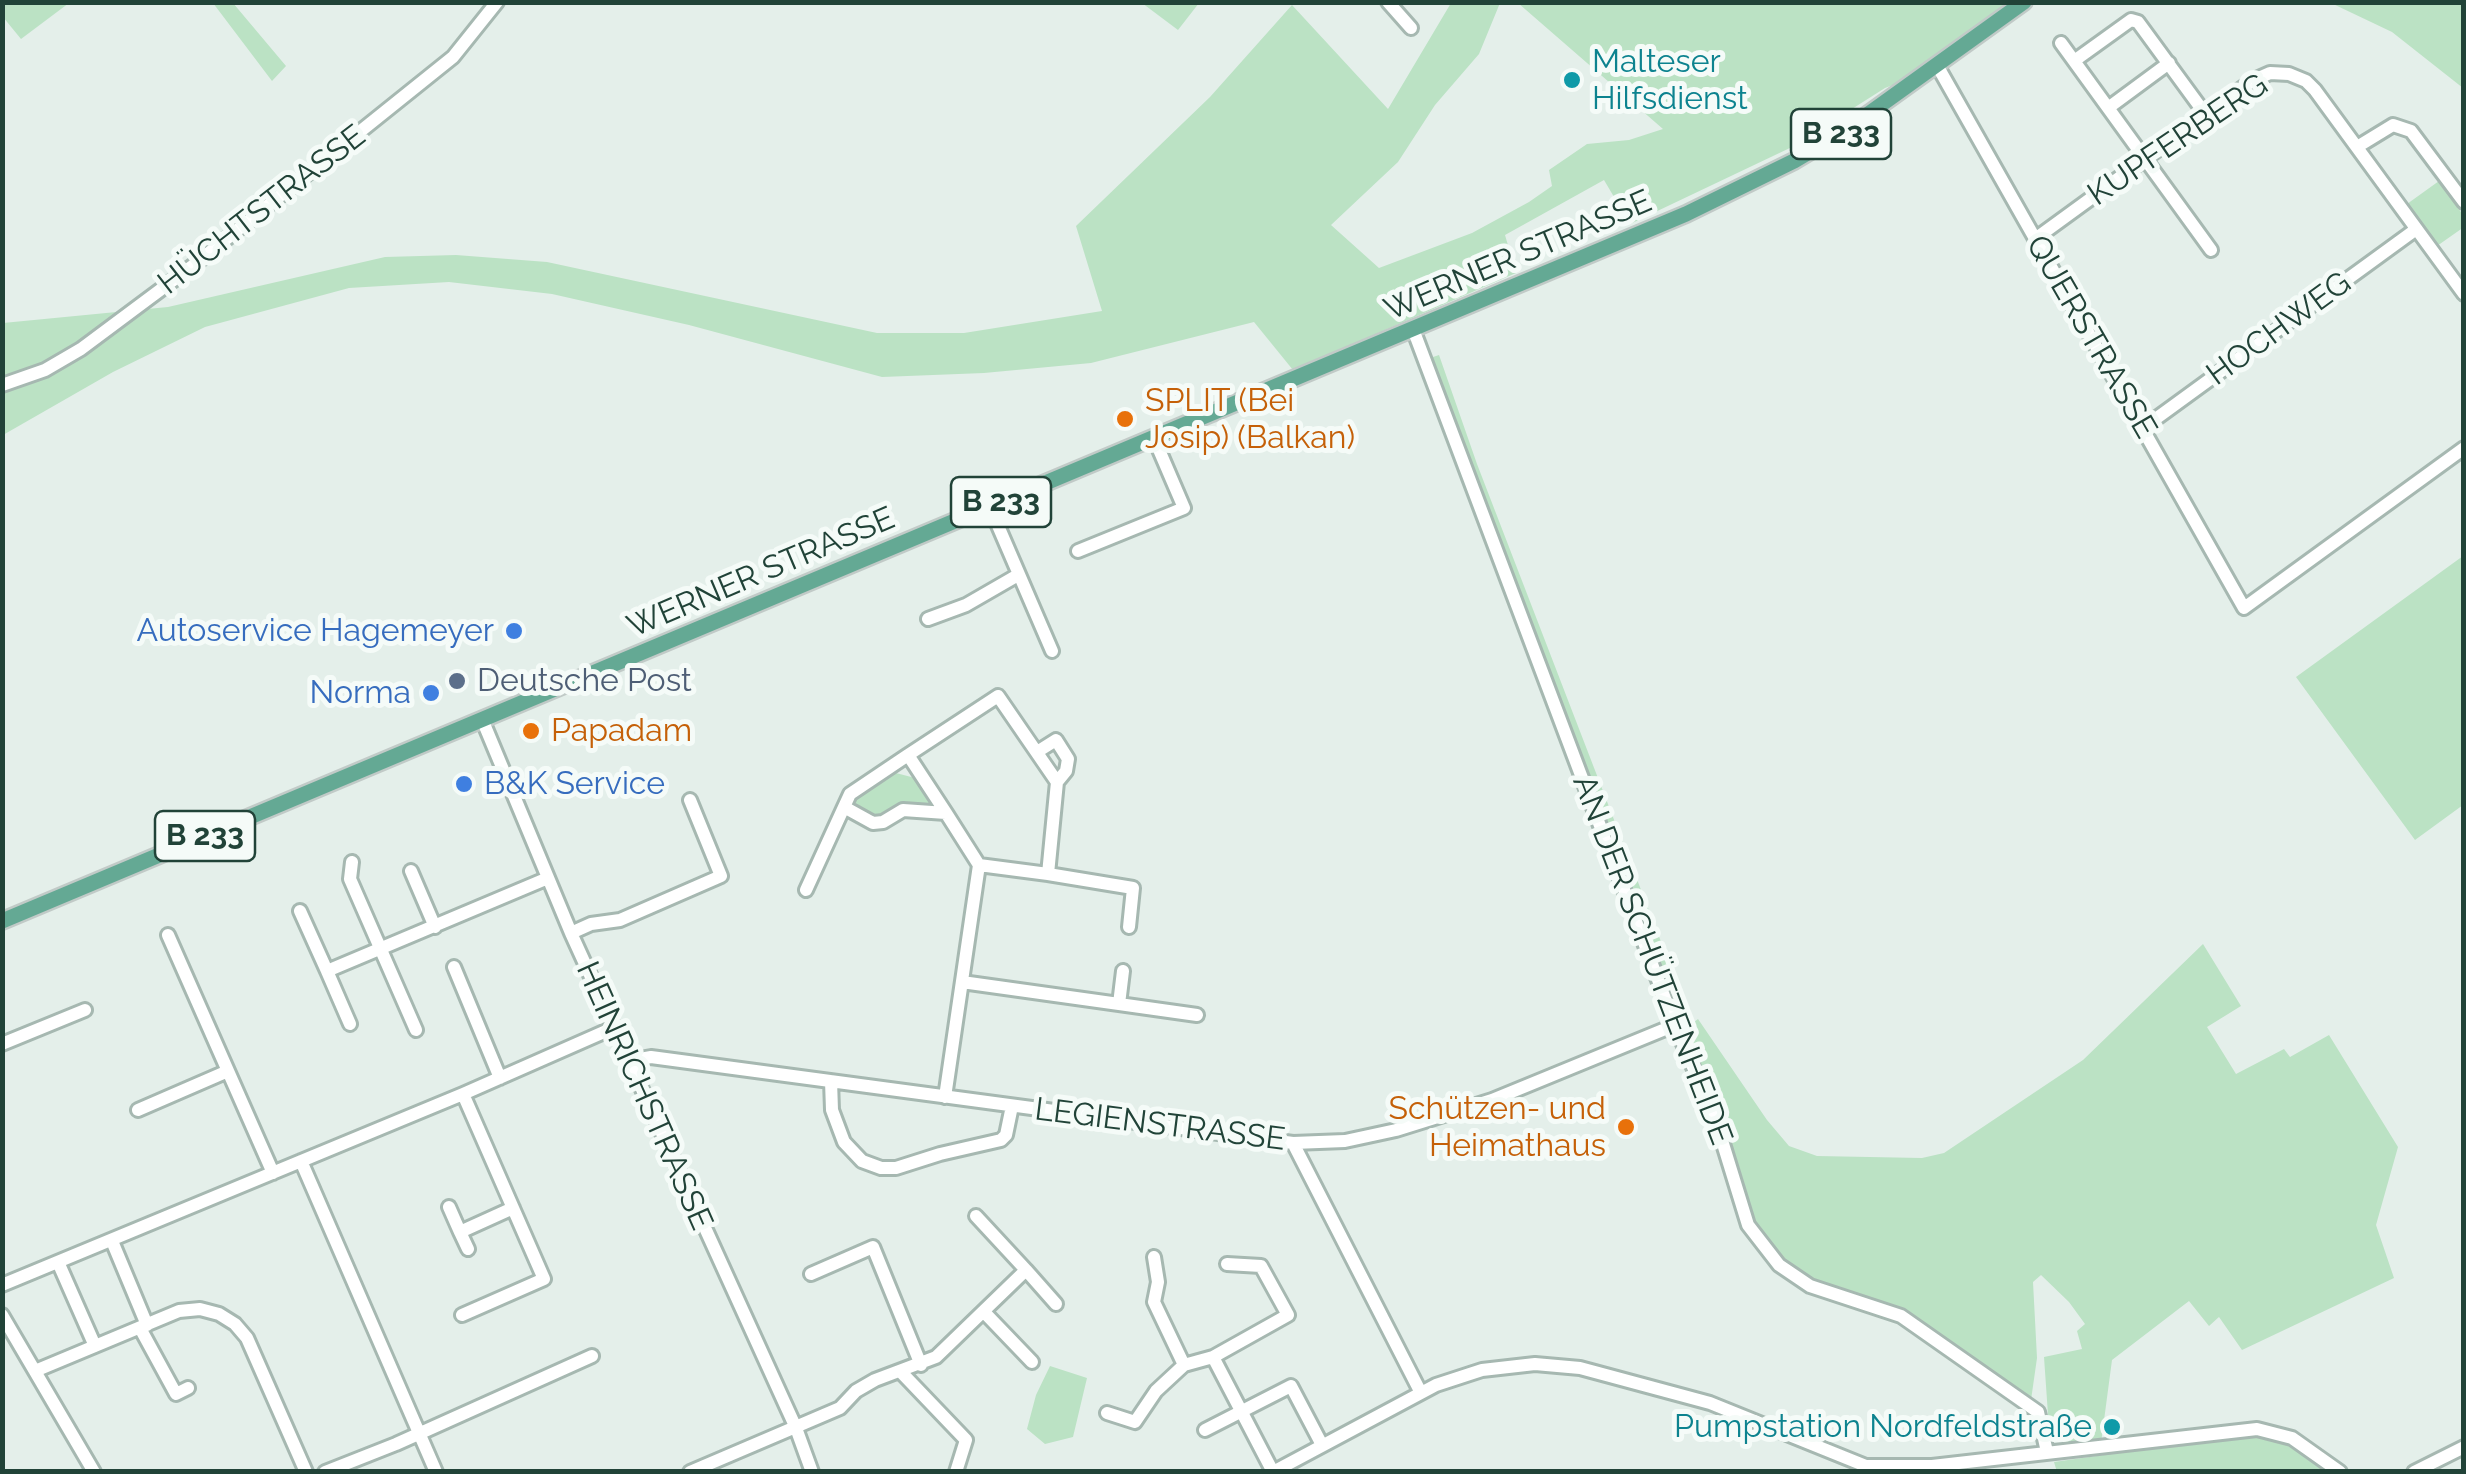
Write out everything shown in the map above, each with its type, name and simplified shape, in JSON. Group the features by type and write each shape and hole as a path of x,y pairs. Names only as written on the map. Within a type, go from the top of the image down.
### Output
{"main road":[{"name":"B 233","path":"1938,67 2024,2"},
{"name":"WERNER STRASSE","path":"2,922 1413,330 1737,190 1846,130 1938,67"}],"street":[{"name":"HÜCHTSTRASSE","path":"2,385 46,370 195,264 453,57 497,2"},
{"path":"1388,2 1411,28"},
{"path":"2074,61 2131,20 2138,22 2206,115"},
{"path":"2061,44 2212,250"},
{"path":"2108,108 2169,63"},
{"name":"QUERSTRASSE","path":"1938,67 2244,608 2464,448"},
{"name":"KUPFERBERG","path":"2035,239 2262,76 2289,74 2306,82 2357,146 2464,294"},
{"path":"2357,146 2392,125 2411,131 2464,202"},
{"name":"HOCHWEG","path":"2143,428 2415,230"},
{"name":"AN DER SCHÜTZENHEIDE","path":"1413,330 1675,1025 1716,1122 1748,1225 1779,1265 1823,1292 1901,1316 2038,1412 2046,1452"},
{"path":"1078,551 1184,508 1154,438"},
{"path":"990,507 1052,651"},
{"path":"928,619 966,605 1018,575"},
{"path":"806,890 850,794 998,696 1057,782"},
{"name":"HEINRICHSTRASSE","path":"482,719 571,933 796,1428 812,1472"},
{"path":"1037,752 1056,740 1068,758 1066,772 1057,782 1048,874"},
{"path":"908,755 979,865 945,1097"},
{"path":"571,933 591,924 620,920 720,876 690,800"},
{"path":"844,808 873,822 883,822 903,810 946,813"},
{"path":"352,862 350,879 416,1030"},
{"path":"979,865 1133,888 1129,926"},
{"path":"410,871 435,927"},
{"path":"327,971 548,878"},
{"path":"300,910 350,1024"},
{"path":"168,935 272,1174"},
{"path":"454,967 500,1078"},
{"path":"1119,1004 1123,971"},
{"path":"962,982 1197,1014"},
{"path":"2,1044 85,1010"},
{"name":"LEGIENSTRASSE","path":"628,1061 644,1056 1293,1144 1345,1140 1396,1130 1492,1100 1675,1025"},
{"path":"2,1285 614,1028"},
{"path":"138,1110 228,1071"},
{"path":"832,1082 832,1110 844,1142 862,1161 881,1168 896,1168 1001,1140 1006,1136 1012,1106"},
{"path":"462,1315 544,1279 463,1094"},
{"path":"1293,1144 1421,1393"},
{"path":"301,1161 436,1472"},
{"path":"449,1207 468,1249"},
{"path":"460,1232 513,1208"},
{"path":"976,1216 1056,1304"},
{"path":"112,1241 144,1326 176,1394 188,1388"},
{"path":"812,1274 873,1247 921,1365"},
{"path":"1154,1258 1158,1282 1154,1302 1184,1365"},
{"path":"58,1262 95,1346"},
{"path":"1107,1414 1135,1422 1156,1391 1184,1365 1213,1357 1288,1315 1261,1266 1226,1264"},
{"path":"690,1472 840,1408 856,1391 875,1380 936,1358 1026,1270"},
{"path":"35,1372 189,1309 210,1310 235,1324 253,1349 306,1472"},
{"path":"984,1312 1032,1362"},
{"path":"2,1315 94,1472"},
{"path":"324,1472 592,1356"},
{"path":"1213,1357 1273,1472 1421,1393 1482,1370 1518,1364 1597,1372 1710,1403 1866,1466 1932,1466 2265,1429 2292,1438 2340,1472"},
{"path":"901,1372 966,1440 956,1472"},
{"path":"1204,1430 1291,1386 1322,1445"},
{"path":"2414,1472 2464,1447"}],"green space":[{"path":"2,3 69,3 21,39 3,17"},
{"path":"213,3 233,3 286,66 272,81"},
{"path":"1142,3 1199,3 1178,30"},
{"path":"1451,3 1500,3 1479,54 1435,105 1398,162 1331,225 1379,268 1472,233 1529,202 1552,186 1549,170 1587,144 1629,140 1663,129 1518,3 2020,3 1932,70 1885,88 1792,147 1630,224 1604,180 1505,235 1516,273 1293,370 1254,322 1091,363 882,377 689,325 552,294 449,282 349,288 205,327 113,372 3,435 3,323 168,307 385,257 456,255 547,262 877,333 964,333 1102,311 1076,226 1210,97 1292,5 1388,109"},
{"path":"2331,3 2463,3 2463,88 2392,32"},
{"path":"2439,181 2463,215 2464,227 2437,246 2407,204"},
{"path":"1439,355 1477,464 1685,1004 1675,1008 1430,358"},
{"path":"2463,556 2463,805 2415,840 2296,677"},
{"path":"892,772 919,779 936,806 875,819 853,808 860,791"},
{"path":"2203,944 2241,1006 2207,1027 2236,1074 2284,1049 2290,1057 2329,1035 2398,1147 2376,1225 2394,1278 2242,1350 2219,1317 2209,1326 2189,1301 2112,1360 2101,1443 2065,1442 2049,1429 2044,1357 2082,1349 2077,1331 2085,1324 2041,1275 2033,1282 2037,1358 2031,1400 1905,1312 1816,1282 1783,1261 1749,1218 1681,1032 1698,1019 1789,1146 1817,1156 1922,1158 1944,1153 2083,1060"},
{"path":"1050,1366 1087,1378 1073,1437 1045,1444 1027,1429 1036,1395"},
{"path":"2223,1438 2264,1438 2288,1445 2328,1471 2057,1472 2054,1462"}],"place":[{"name":"Malteser Hilfsdienst","path":"1572,80"},
{"name":"SPLIT (Bei Josip) (Balkan)","path":"1125,419"},
{"name":"Autoservice Hagemeyer","path":"514,631"},
{"name":"Deutsche Post","path":"457,681"},
{"name":"Norma","path":"431,693"},
{"name":"Papadam","path":"531,731"},
{"name":"B&K Service","path":"464,784"},
{"name":"Schützen- und Heimathaus","path":"1626,1127"},
{"name":"Pumpstation Nordfeldstraße","path":"2112,1427"}]}
